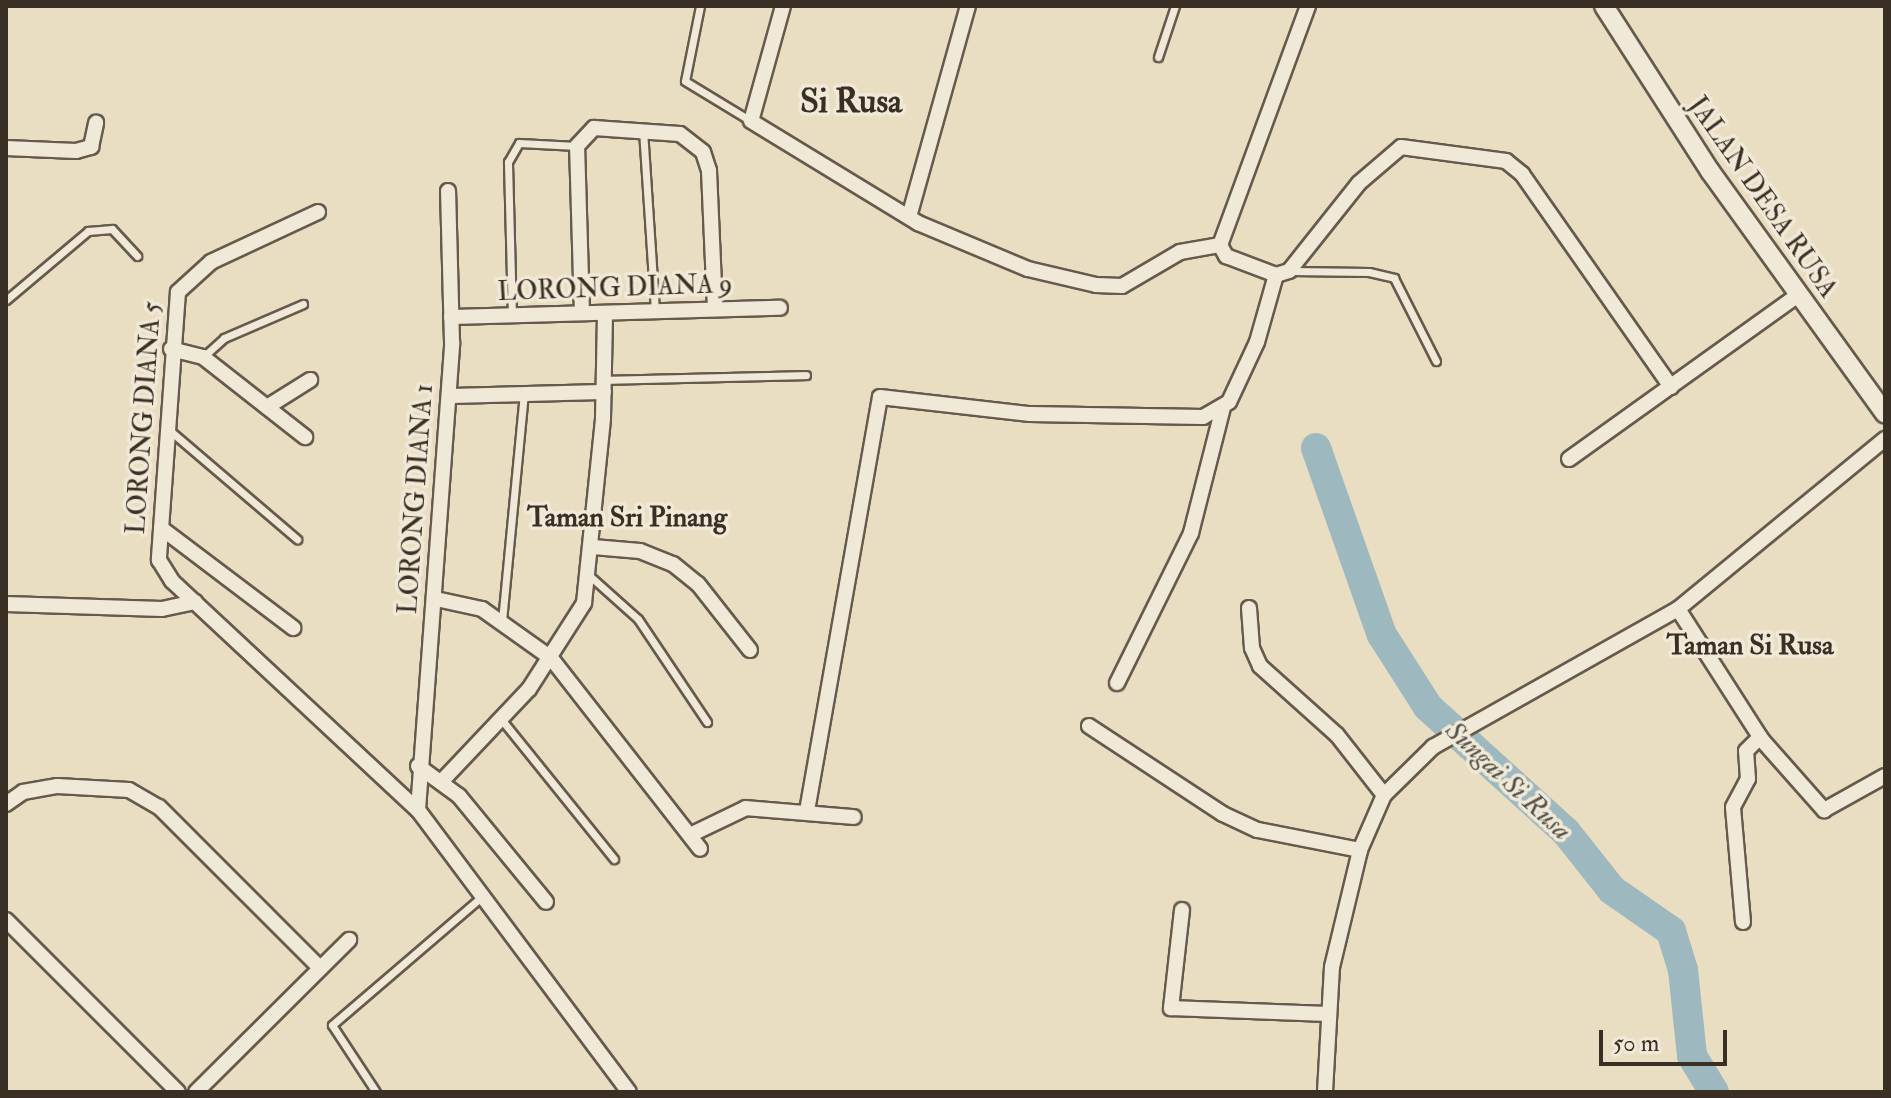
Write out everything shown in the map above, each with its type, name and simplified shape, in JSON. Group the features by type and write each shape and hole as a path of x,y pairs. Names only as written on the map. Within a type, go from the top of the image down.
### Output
{"street":[{"path":"783,6 751,121 909,217 1028,269 1096,285 1122,286 1180,252 1220,245"},
{"path":"909,217 968,6"},
{"path":"1283,273 1226,256 1220,245 1308,6"},
{"name":"JALAN DESA RUSA","path":"1604,6 1634,60 1797,296 1885,414"},
{"path":"6,148 76,151 91,147 96,123"},
{"path":"582,313 577,146 594,128 643,129 680,134 703,152 709,171 715,309"},
{"path":"1117,683 1191,533 1223,407 1257,342 1283,273 1359,183 1401,147 1506,161 1522,174 1671,387"},
{"name":"LORONG DIANA 1","path":"418,810 418,766 436,599 449,396 448,191"},
{"name":"LORONG DIANA 5","path":"318,212 188,276 178,292 171,349 159,560 195,602 418,810 480,898 629,1092"},
{"path":"1569,459 1797,296"},
{"name":"LORONG DIANA 9","path":"451,317 780,308"},
{"path":"441,782 501,719 574,627 591,577 604,386 605,313"},
{"path":"171,349 203,357 305,437"},
{"path":"267,407 310,380"},
{"path":"449,396 524,394 604,386"},
{"path":"807,811 880,397 1105,418 1203,417 1223,407"},
{"path":"1325,1092 1327,1014 1360,850 1384,795 1433,747 1678,609 1885,439"},
{"path":"161,528 293,628"},
{"path":"593,547 640,551 673,564 698,584 750,650"},
{"path":"436,599 482,609 551,658 700,849"},
{"path":"6,604 162,609 195,602"},
{"path":"1249,608 1252,648 1260,666 1337,735 1384,795"},
{"path":"1678,609 1760,737 1824,810 1885,776"},
{"path":"1089,726 1234,820 1258,830 1360,850"},
{"path":"1743,922 1733,807 1748,779 1746,751 1760,737"},
{"path":"418,766 441,782 546,902"},
{"path":"6,804 23,792 57,786 129,790 159,807 320,968"},
{"path":"690,835 746,808 854,817"},
{"path":"1182,910 1171,1008 1327,1014"},
{"path":"6,920 178,1092"},
{"path":"196,1092 349,940"}],"lane":[{"path":"700,6 685,81 751,121"},
{"path":"1158,57 1175,6"},
{"path":"643,129 655,312"},
{"path":"512,316 508,162 519,143 577,146"},
{"path":"6,300 88,231 112,229 137,256"},
{"path":"1283,273 1394,278 1436,361"},
{"path":"203,357 224,338 303,304"},
{"path":"604,386 806,375"},
{"path":"502,621 524,394"},
{"path":"167,427 297,539"},
{"path":"591,577 638,619 707,722"},
{"path":"501,719 614,859"},
{"path":"376,1092 332,1025 480,898"}],"waterway":[{"name":"Sungai Si Rusa","path":"1316,448 1382,635 1428,707 1566,832 1612,890 1671,931 1683,970 1692,1056 1714,1092"}],"district":[{"name":"Si Rusa","path":"851,102"},
{"name":"Taman Sri Pinang","path":"627,518"},
{"name":"Taman Si Rusa","path":"1750,646"}]}
